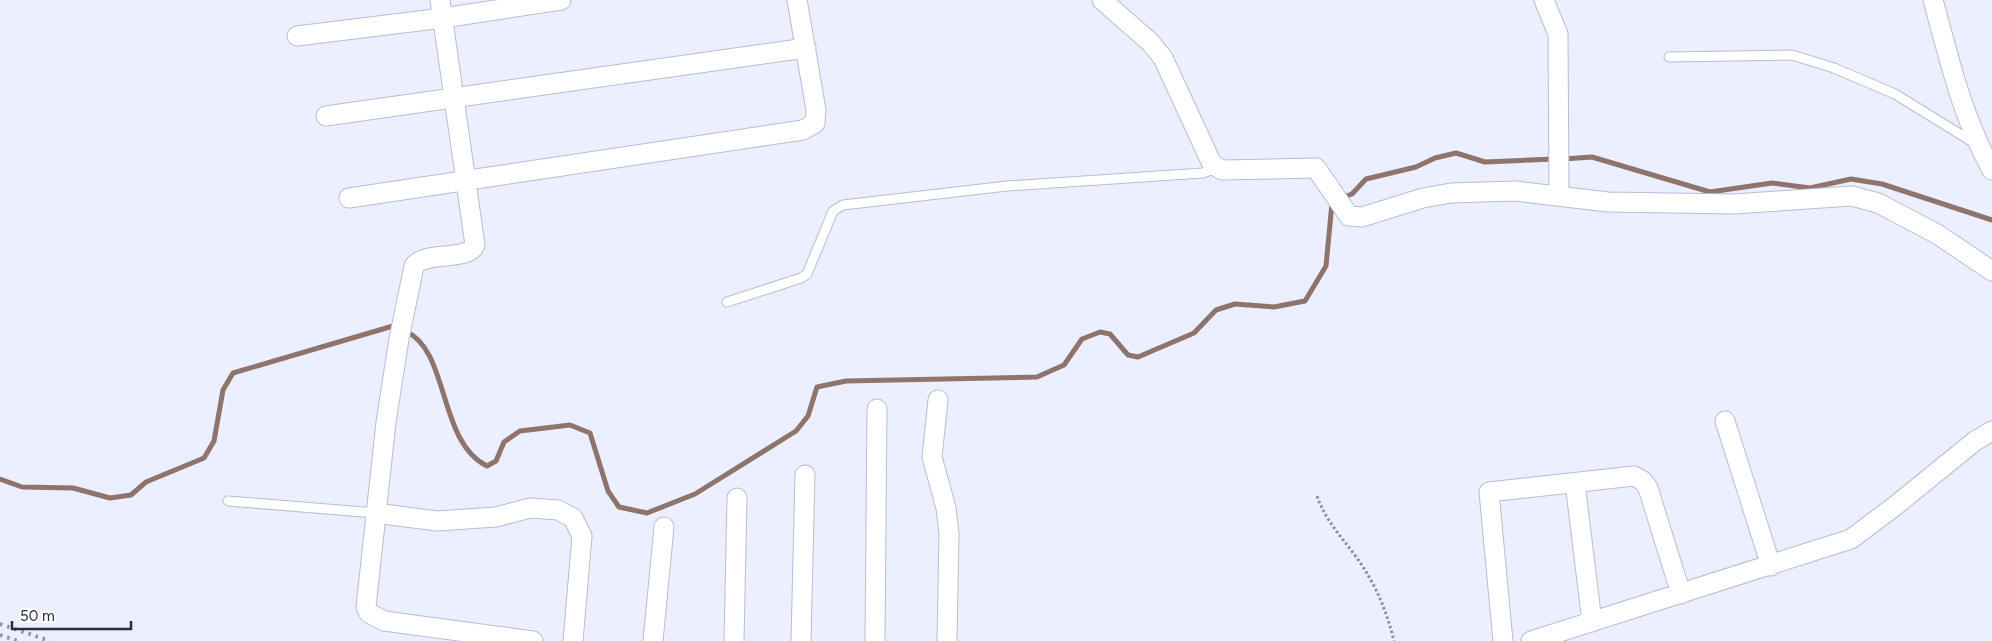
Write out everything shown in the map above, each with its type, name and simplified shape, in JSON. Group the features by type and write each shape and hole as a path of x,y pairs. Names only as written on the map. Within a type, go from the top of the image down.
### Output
{"street":[{"path":"297,36 442,9 561,0"},
{"path":"349,198 802,130 815,123 816,110 798,0"},
{"path":"1102,0 1150,42 1164,58 1212,164 1222,170 1316,168 1322,174 1349,216 1354,217 1437,194 1451,193 1516,191 1608,202 1734,204 1852,196 1878,203 1928,230 1992,270"},
{"path":"1544,0 1558,34 1559,196"},
{"path":"1933,0 1960,99 1978,145 1992,170"},
{"path":"442,9 475,245 469,252 418,262 414,266 399,339 386,422 366,607 369,613 384,621 533,641"},
{"path":"326,116 806,48"},
{"path":"938,400 932,457 946,508 949,533 947,641"},
{"path":"876,641 877,409"},
{"path":"1725,421 1771,566"},
{"path":"1530,641 1771,566 1851,539 1975,441 1992,431"},
{"path":"801,641 805,475"},
{"path":"1503,641 1489,492 1634,476 1643,481 1648,488 1681,594"},
{"path":"1575,483 1592,622"},
{"path":"734,641 737,498"},
{"path":"376,513 437,521 496,517 530,508 558,510 573,518 582,536 574,641"},
{"path":"653,641 664,527"}],"lane":[{"path":"1668,57 1792,55 1834,68 1895,94 1978,145"},
{"path":"727,302 801,278 807,274 833,211 843,205 1007,186 1203,173 1217,168"},
{"path":"228,502 376,513"}],"path":[{"path":"1316,496 1323,514 1330,525 1354,554 1377,588 1385,608 1394,641"}],"waterway":[{"path":"1341,198 1352,194 1366,179 1416,167 1435,158 1456,153 1485,162 1554,159"},
{"path":"1563,159 1592,157 1710,192 1772,183 1810,188 1851,179 1882,184 1992,220"},
{"path":"405,331 419,341 430,357 459,437 471,454 487,466 496,461 504,442 520,431 570,425 590,433 608,491 619,507 647,513 695,494 796,431 808,416 817,387 846,381 1037,377 1064,365 1082,339 1100,332 1110,334 1128,355 1138,357 1194,333 1216,310 1235,304 1274,307 1305,301 1326,266 1332,203"},
{"path":"0,479 22,487 73,488 110,498 131,495 146,482 204,458 214,441 223,390 233,373 393,326 398,328"}],"railway":[{"path":"0,624 50,641"},
{"path":"0,635 18,641"}]}
